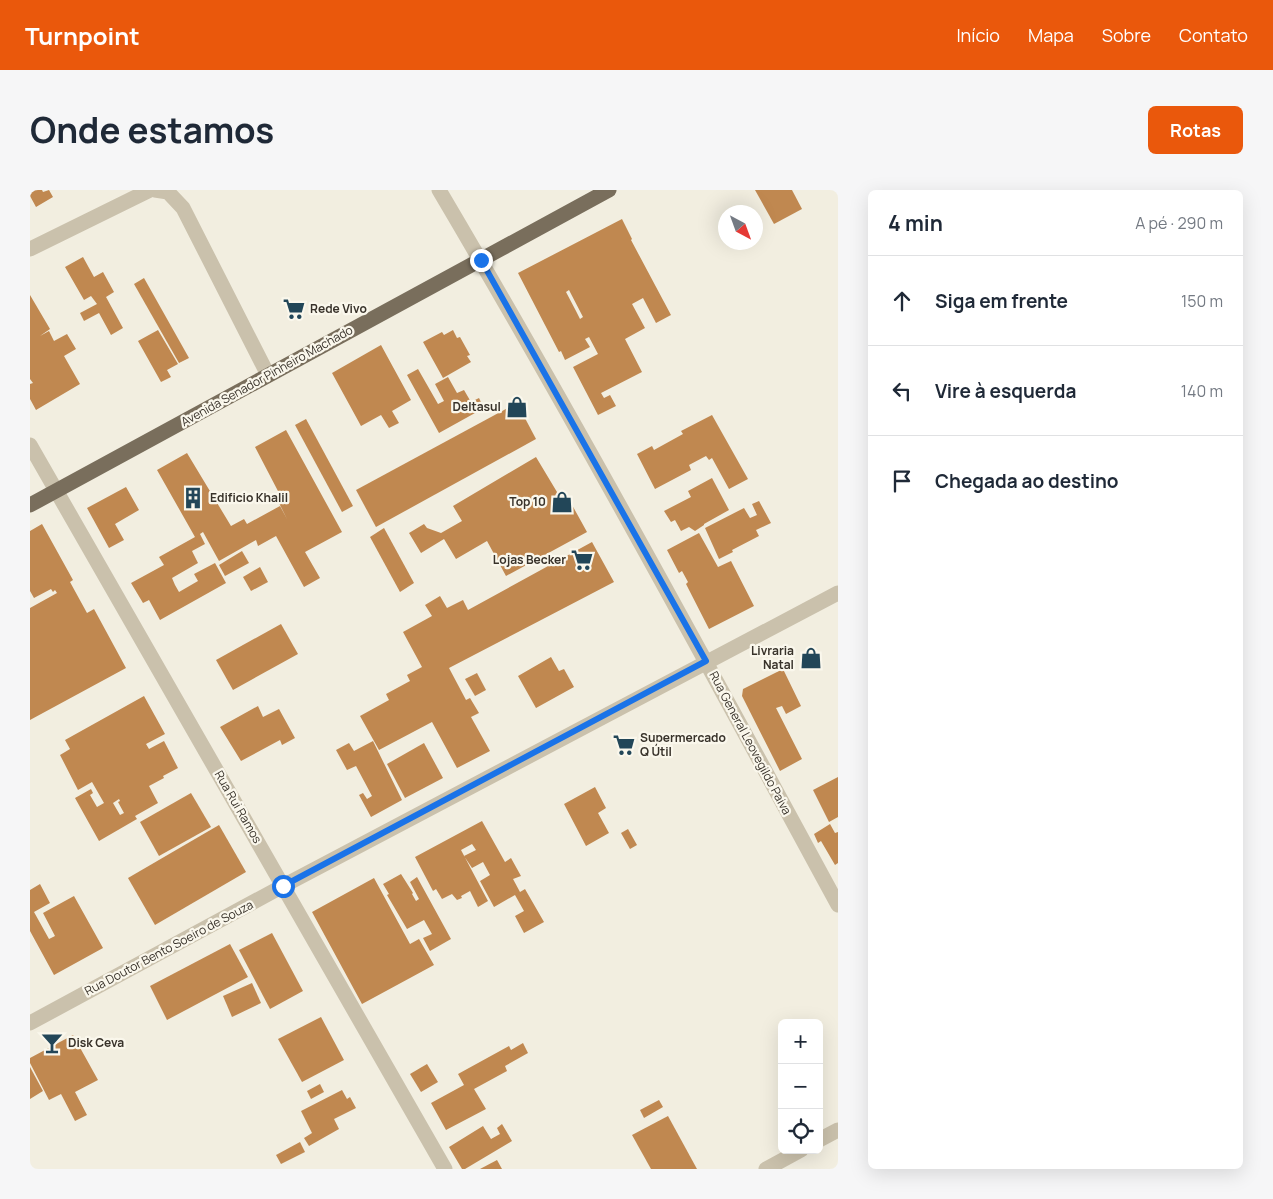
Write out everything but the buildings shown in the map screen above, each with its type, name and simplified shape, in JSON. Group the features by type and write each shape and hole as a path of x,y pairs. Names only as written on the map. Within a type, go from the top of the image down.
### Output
{"main road":[{"name":"Avenida Senador Pinheiro Machado","path":"30,505 609,190"}],"street":[{"path":"30,249 150,190"},
{"path":"155,190 168,192 183,208 268,375"},
{"name":"Rua General Leovegildo Paiva","path":"439,190 481,260 706,661 838,905"},
{"name":"Rua Rui Ramos","path":"30,445 445,1169"},
{"name":"Rua Doutor Bento Soeiro de Souza","path":"30,1023 283,886 838,593"},
{"path":"823,1138 838,1130"},
{"path":"766,1169 794,1154"}],"place":[{"name":"Rede Vivo","path":"294,309"},
{"name":"Deltasul","path":"517,407"},
{"name":"Edificio Khalil","path":"193,498"},
{"name":"Top 10","path":"562,502"},
{"name":"Lojas Becker","path":"582,560"},
{"name":"Livraria Natal","path":"811,658"},
{"name":"Supermercado Q Útil","path":"624,745"},
{"name":"Disk Ceva","path":"52,1043"}],"route":[{"path":"283,886 706,661 481,260"}]}
